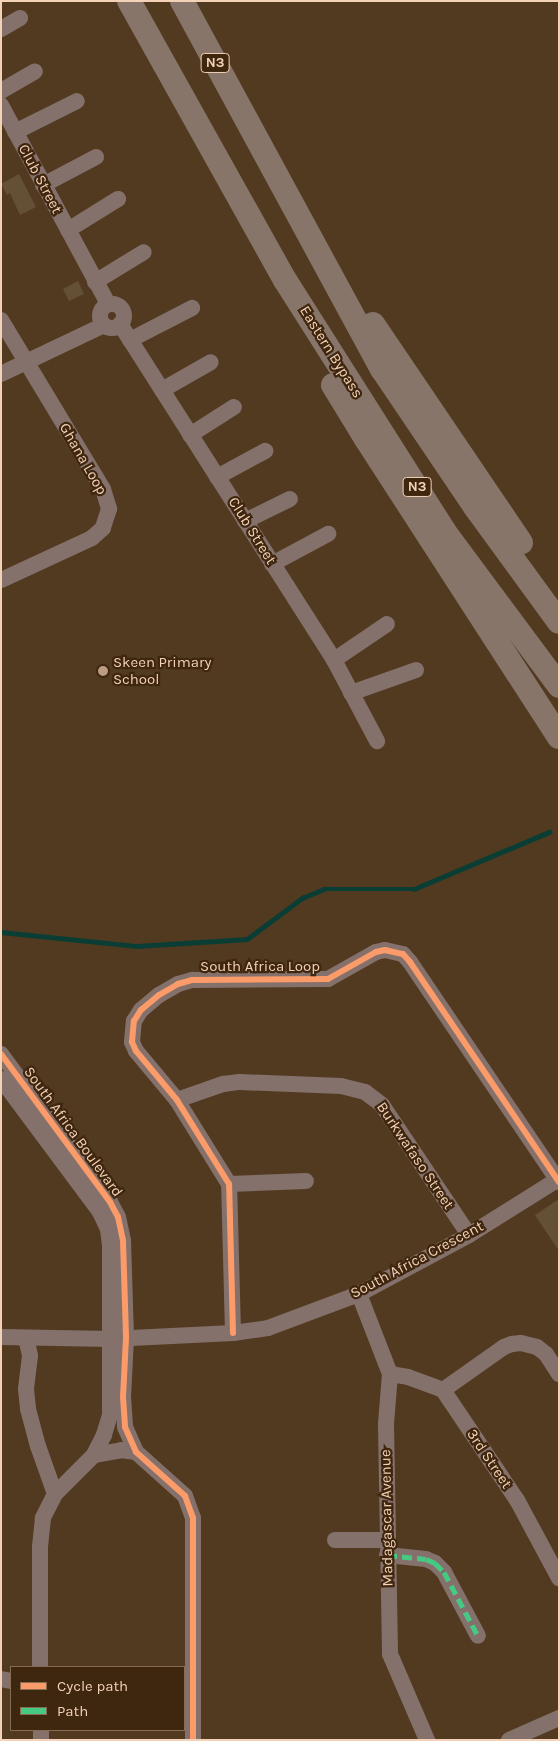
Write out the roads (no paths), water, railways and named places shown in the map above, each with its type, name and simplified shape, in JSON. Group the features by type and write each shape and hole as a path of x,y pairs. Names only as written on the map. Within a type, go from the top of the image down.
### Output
{"highway":[{"name":"Eastern Bypass","path":"129,1 286,280 444,530 559,686"},
{"name":"N3","path":"182,1 382,369 475,507 559,622"},
{"path":"300,217 489,497 559,594"},
{"path":"286,280 304,328 325,371 366,439 559,737"}],"street":[{"path":"1,29 20,18"},
{"path":"1,92 35,71"},
{"path":"15,132 77,101"},
{"name":"Club Street","path":"1,105 108,304"},
{"path":"44,185 96,157"},
{"path":"68,230 118,199"},
{"path":"95,282 144,252"},
{"path":"108,304 115,304 123,311 124,318 114,328 104,325 100,319 100,312 108,304"},
{"path":"130,340 192,308"},
{"name":"Ghana Loop","path":"1,320 103,490 109,509 103,528 92,538 1,580"},
{"name":"Club Street","path":"120,324 334,660 377,742"},
{"path":"1,374 104,325"},
{"path":"162,390 211,362"},
{"path":"190,435 234,407"},
{"path":"217,477 264,451"},
{"path":"246,522 290,498"},
{"path":"272,564 328,534"},
{"path":"334,660 387,624"},
{"path":"351,693 416,670"},
{"name":"South Africa Loop","path":"229,1184 177,1100 136,1051 132,1042 134,1021 141,1010 159,995 178,984 192,980 328,979 376,952 385,950 395,951 410,962 558,1181"},
{"name":"South Africa Boulevard","path":"1,1054 114,1209 123,1241 118,1339 110,1415 104,1435 94,1455 55,1494 43,1518 40,1533 40,1666"},
{"name":"South Africa Boulevard","path":"1,1079 105,1220 110,1246 124,1428 136,1452 185,1496 193,1518 193,1740"},
{"name":"Burkwafaso Street","path":"177,1100 223,1084 240,1082 341,1086 365,1092 382,1105 469,1235"},
{"path":"233,1333 229,1184 306,1181"},
{"name":"South Africa Crescent","path":"1,1338 118,1339 233,1333 268,1328 359,1294 469,1235 558,1181"},
{"name":"Madagascar Avenue","path":"359,1294 390,1374 386,1406 390,1654 427,1740"},
{"path":"26,1338 30,1356 26,1390 28,1409 38,1446 55,1494"},
{"path":"390,1374 408,1377 443,1390 504,1347 521,1343 538,1347 546,1354 559,1374"},
{"name":"3rd Street","path":"443,1390 517,1500 559,1578"},
{"path":"94,1455 121,1450 136,1452"},
{"path":"335,1540 387,1547 435,1563 444,1572 478,1636"},
{"path":"509,1740 559,1718"}],"waterway":[{"path":"1,932 137,946 247,939 302,898 324,889 414,889 549,832"}],"place":[{"name":"Skeen Primary School","path":"103,671"}]}
